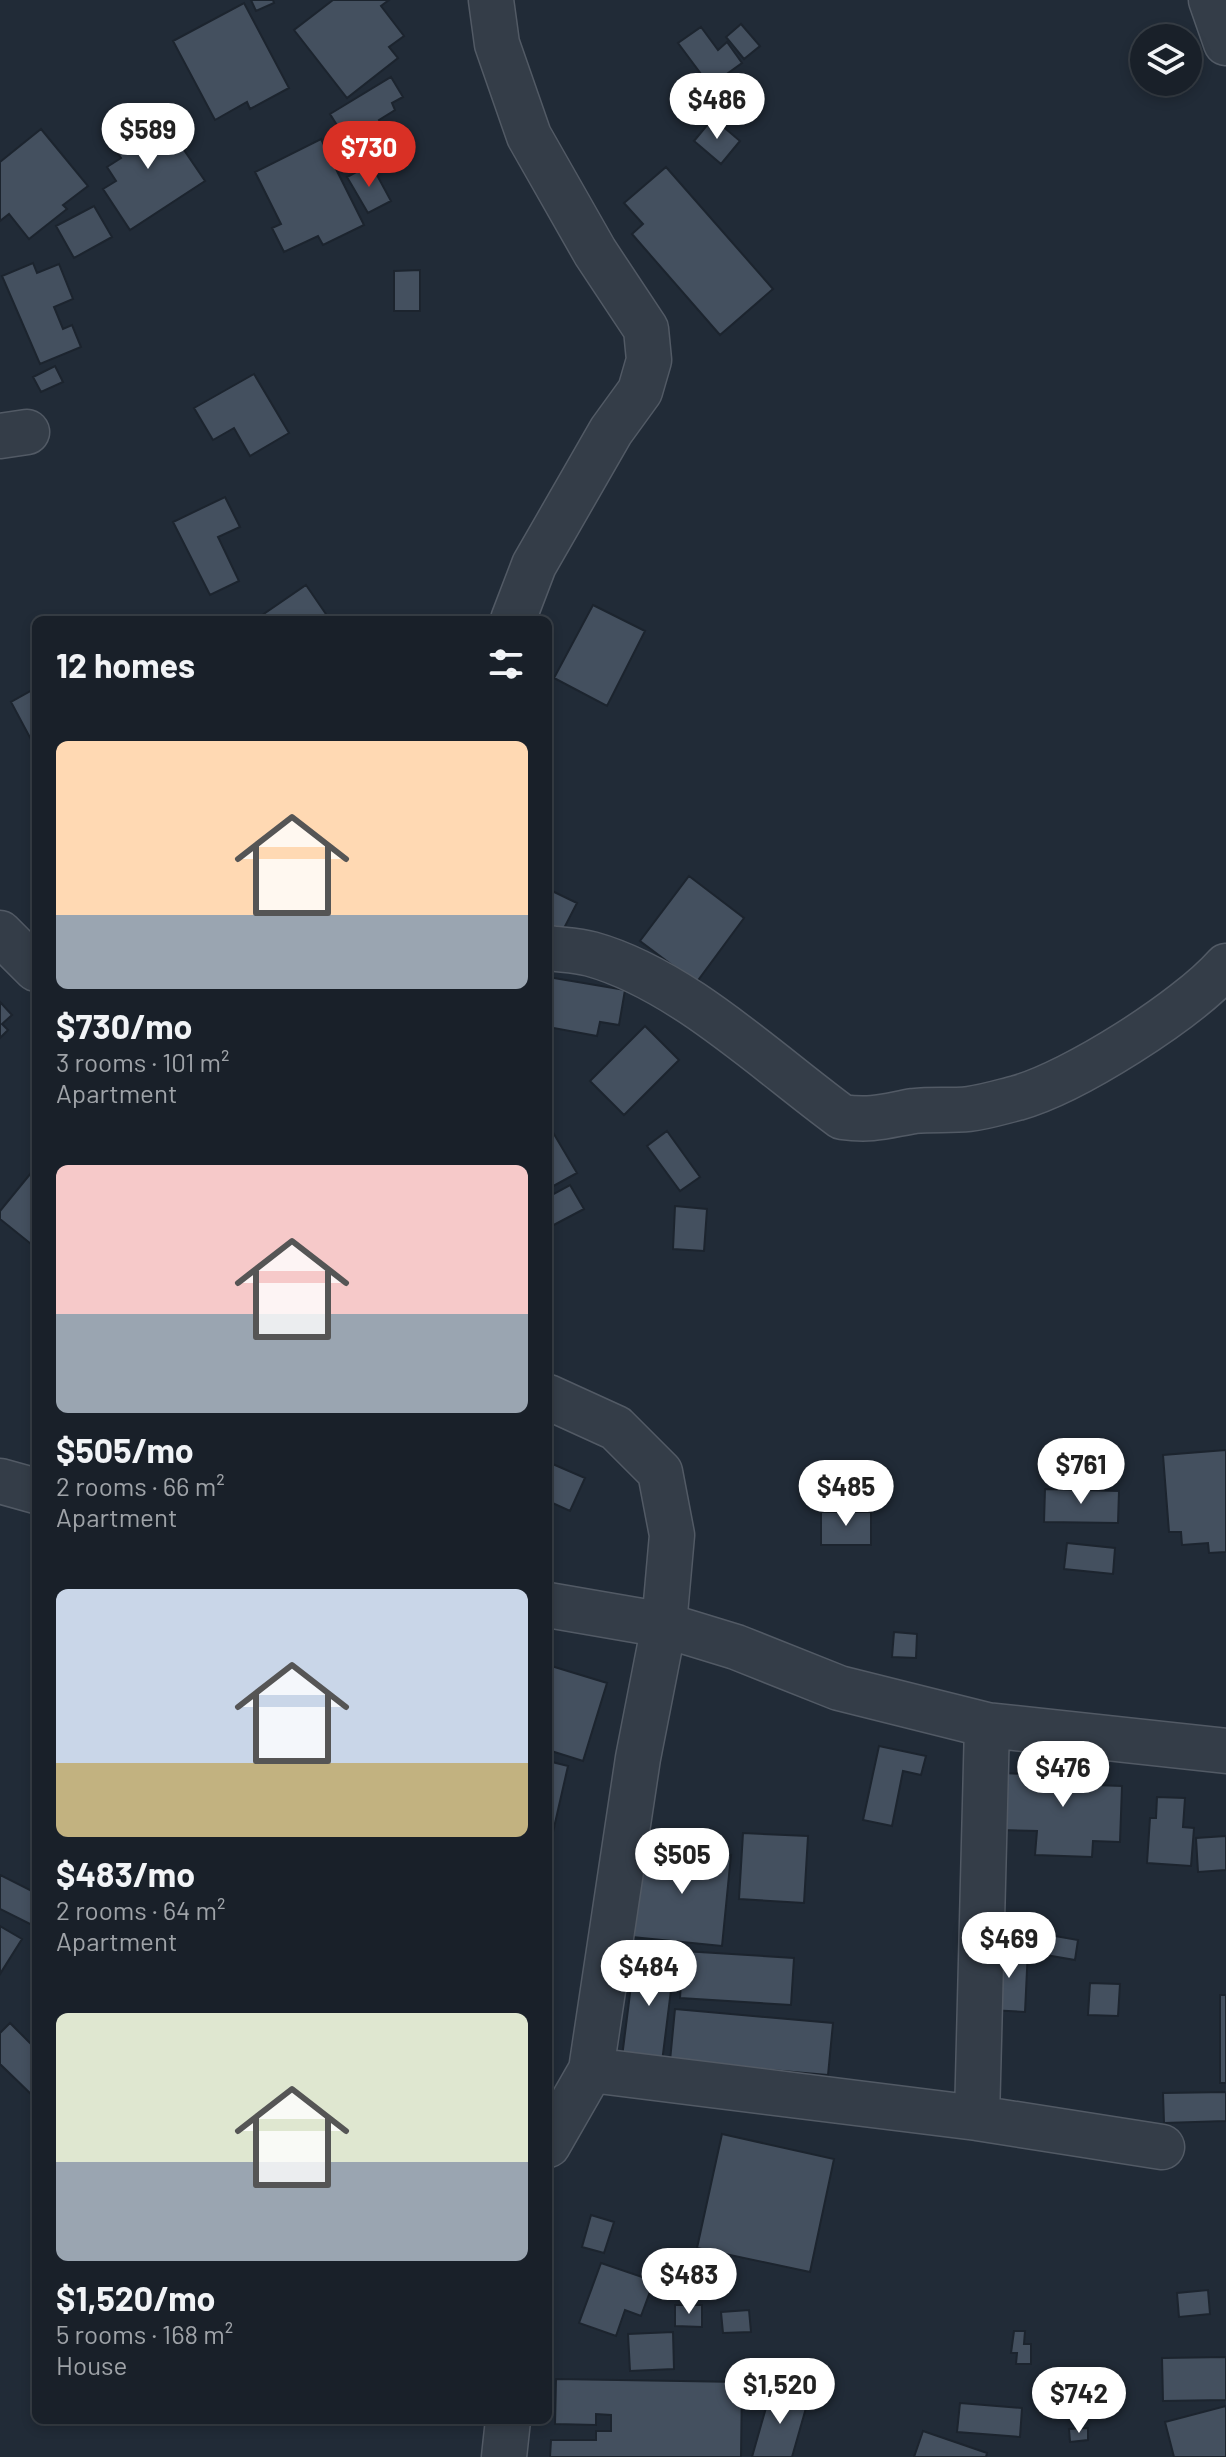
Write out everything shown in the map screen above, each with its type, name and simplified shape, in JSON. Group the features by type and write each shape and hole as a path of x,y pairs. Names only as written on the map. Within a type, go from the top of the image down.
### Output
{"street":[{"path":"491,0 497,44 529,136 595,252 646,329 649,360 640,391 611,431 534,565 515,616"},
{"path":"1211,0 1226,43"},
{"path":"0,933 32,965"},
{"path":"552,948 589,953 646,975 720,1024 842,1117 867,1120 916,1111 971,1109 1020,1097 1085,1069 1202,989 1226,966"},
{"path":"552,1399 616,1428 660,1472 672,1535 664,1625 638,1758 591,2070 552,2138"},
{"path":"0,1481 32,1490"},
{"path":"552,1606 664,1625 736,1647 839,1688 987,1725 1226,1751"},
{"path":"977,2118 987,1725"},
{"path":"591,2070 977,2118 1162,2147"},
{"path":"504,2457 508,2424"}],"building":[{"path":"251,0 273,0 274,3 256,11"},
{"path":"333,0 389,0 381,6 404,36 389,47 398,58 347,98 294,30"},
{"path":"244,3 289,88 250,109 247,102 215,120 173,41"},
{"path":"741,24 760,46 744,59 726,37"},
{"path":"701,27 718,50 727,42 742,63 710,86 678,43"},
{"path":"391,77 403,97 392,103 395,110 379,120 388,134 355,154 330,114"},
{"path":"138,114 150,133 165,122 205,181 130,230 103,189 116,181 107,167 121,158 105,135"},
{"path":"713,118 740,141 721,164 694,141"},
{"path":"41,129 88,186 63,205 67,209 29,239 9,214 0,221 0,162"},
{"path":"321,139 364,225 323,245 318,236 284,252 272,228 281,224 255,172"},
{"path":"371,164 391,201 368,213 347,177"},
{"path":"666,167 773,289 720,335 632,234 643,224 624,203"},
{"path":"94,206 112,237 74,258 56,226"},
{"path":"33,263 37,273 59,264 73,299 54,307 63,329 72,325 81,347 40,364 2,276"},
{"path":"420,270 420,311 394,311 394,271"},
{"path":"55,366 63,382 41,392 33,377"},
{"path":"254,374 289,433 250,456 234,428 213,440 194,408"},
{"path":"225,497 240,527 218,537 239,581 210,595 173,522"},
{"path":"306,585 327,616 261,616"},
{"path":"593,605 645,631 607,706 554,678"},
{"path":"32,690 32,741 11,702"},
{"path":"689,876 744,918 696,983 640,941"},
{"path":"552,891 577,903 560,936 552,932"},
{"path":"552,978 625,990 619,1025 600,1022 597,1036 552,1028"},
{"path":"0,1002 12,1015 2,1024 8,1030 0,1038"},
{"path":"645,1026 679,1060 624,1115 590,1081"},
{"path":"552,1131 577,1173 552,1187"},
{"path":"667,1131 700,1177 680,1191 647,1146"},
{"path":"32,1174 32,1245 0,1219 0,1211"},
{"path":"570,1185 584,1209 552,1226 552,1195"},
{"path":"675,1206 707,1209 704,1251 673,1249"},
{"path":"1226,1450 1226,1552 1209,1553 1208,1543 1182,1545 1181,1532 1169,1532 1163,1455"},
{"path":"552,1464 585,1478 570,1511 552,1503"},
{"path":"1045,1489 1119,1491 1118,1523 1044,1522"},
{"path":"821,1512 871,1512 871,1545 821,1545"},
{"path":"1067,1543 1115,1548 1113,1574 1064,1569"},
{"path":"894,1632 917,1634 916,1658 892,1657"},
{"path":"552,1666 607,1683 583,1761 552,1751"},
{"path":"879,1746 926,1756 921,1775 903,1771 892,1826 863,1820"},
{"path":"552,1762 568,1766 552,1836"},
{"path":"1046,1763 1096,1766 1096,1785 1122,1786 1120,1842 1093,1841 1092,1857 1035,1855 1037,1831 1001,1830 1003,1773 1046,1775"},
{"path":"1157,1797 1185,1798 1183,1827 1194,1828 1191,1866 1147,1863 1150,1818 1156,1818"},
{"path":"743,1833 808,1836 804,1903 739,1899"},
{"path":"1226,1836 1226,1870 1198,1872 1196,1838"},
{"path":"641,1846 731,1855 722,1946 632,1937"},
{"path":"0,1875 32,1891 32,1925 0,1909"},
{"path":"0,1926 22,1939 0,1974"},
{"path":"1038,1933 1078,1940 1075,1960 1034,1953"},
{"path":"993,1947 1028,1949 1025,2012 989,2010"},
{"path":"683,1951 794,1958 791,2005 680,1998"},
{"path":"635,1954 675,1958 662,2062 622,2057"},
{"path":"1090,1983 1120,1984 1118,2016 1088,2015"},
{"path":"1220,1995 1226,1995 1226,2083 1220,2083"},
{"path":"675,2009 833,2023 828,2075 670,2061"},
{"path":"10,2023 32,2045 32,2095 0,2064 0,2033"},
{"path":"1226,2092 1226,2121 1164,2123 1163,2093"},
{"path":"722,2134 834,2159 810,2272 697,2248"},
{"path":"591,2215 614,2222 604,2253 582,2247"},
{"path":"601,2263 654,2281 641,2316 625,2310 616,2336 579,2323"},
{"path":"1208,2290 1210,2314 1179,2317 1177,2293"},
{"path":"675,2305 702,2305 702,2327 675,2326"},
{"path":"749,2310 751,2332 723,2333 721,2312"},
{"path":"1014,2331 1025,2331 1024,2344 1031,2344 1031,2364 1016,2364 1017,2353 1011,2353"},
{"path":"673,2332 674,2369 630,2371 628,2334"},
{"path":"1226,2357 1226,2400 1163,2401 1162,2358"},
{"path":"556,2379 742,2382 741,2457 550,2457 551,2440 596,2440 596,2431 611,2431 611,2415 596,2414 596,2425 555,2424"},
{"path":"771,2390 808,2401 792,2457 752,2457"},
{"path":"960,2403 1022,2408 1020,2437 957,2432"},
{"path":"1226,2406 1226,2457 1174,2457 1165,2422"},
{"path":"1088,2428 1088,2440 1070,2442 1069,2429"},
{"path":"923,2431 987,2453 986,2457 914,2457"}]}
